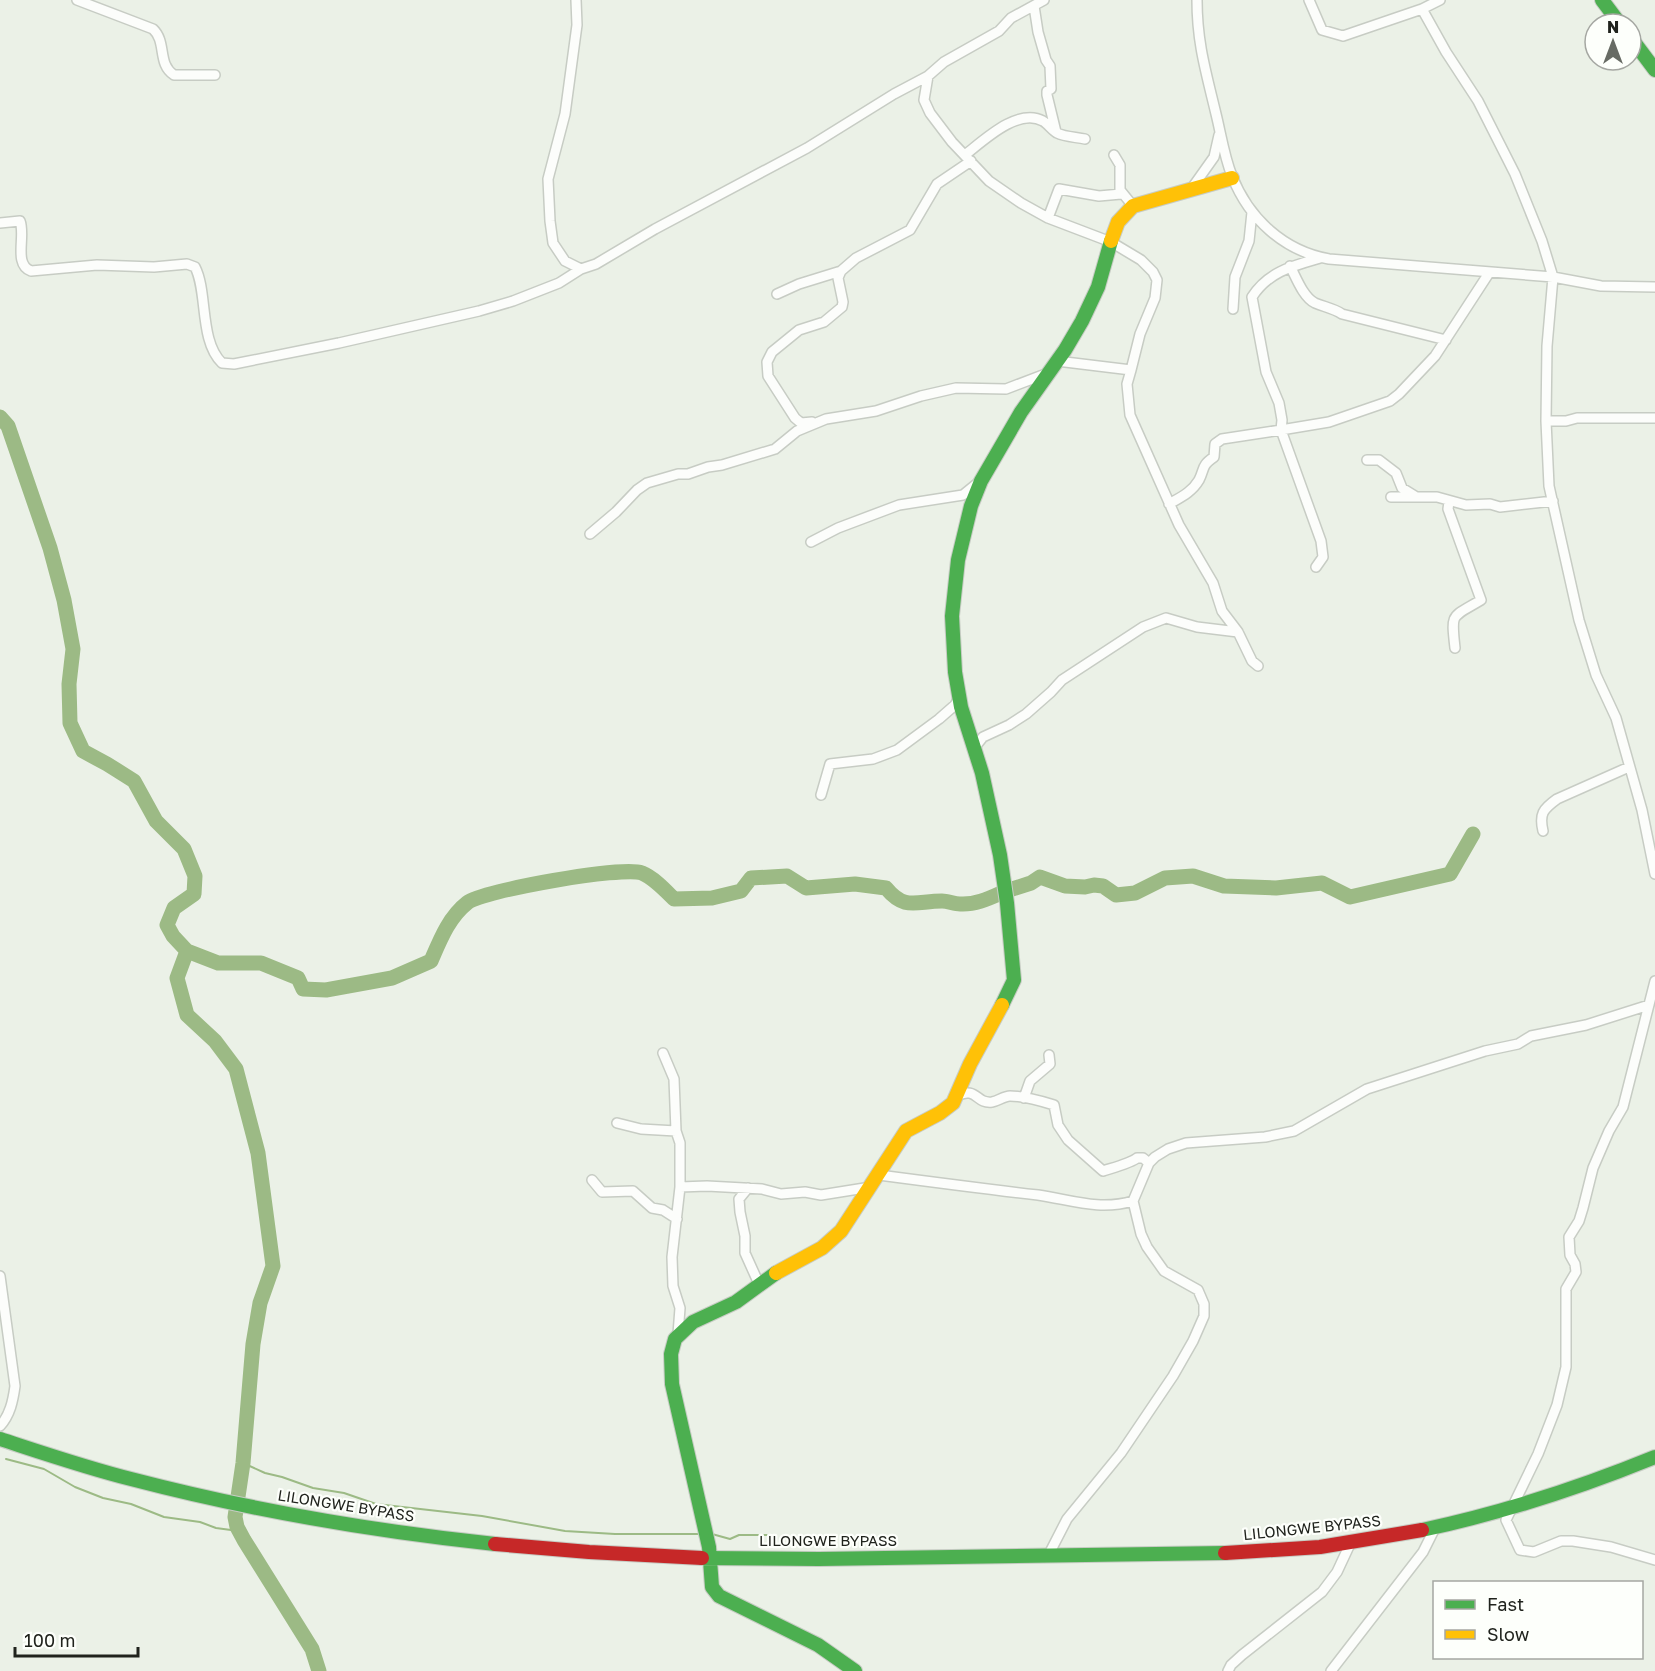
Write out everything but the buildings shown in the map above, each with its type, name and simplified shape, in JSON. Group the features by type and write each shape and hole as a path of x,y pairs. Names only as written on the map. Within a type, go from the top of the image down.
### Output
{"main road":[{"path":"1650,54 1655,70"},
{"path":"855,1671 818,1646 719,1596 712,1587 706,1534 672,1384 671,1354 678,1334 693,1322 736,1302 759,1284 822,1248 841,1230 906,1131 947,1108 956,1096 970,1064 1011,990 1014,980 1000,856 975,747 959,698 953,631 955,581 962,535 982,480 995,454 1077,329 1097,289 1112,233 1121,216 1133,206 1232,178"},
{"name":"LILONGWE BYPASS","path":"0,1439 131,1479 249,1507 341,1524 490,1543 600,1553 710,1558 1048,1556 1273,1551 1351,1542 1435,1528 1574,1490 1655,1458"}],"street":[{"path":"77,0 153,29 161,39 162,56 169,72 174,75 215,75"},
{"path":"576,0 576,25 565,114 548,179 549,221 553,243 565,261 581,269"},
{"path":"0,223 20,221 23,227 21,263 31,271 97,265 154,267 187,264 195,267 201,282 203,308 214,352 222,363 227,364 339,343 480,311 559,283 807,148 894,94 928,76 944,62 999,31 1011,18 1044,0"},
{"path":"1197,0 1202,59 1232,178 1252,212 1274,236 1289,246 1304,254 1321,258 1553,277 1601,286 1655,287"},
{"path":"1309,0 1322,30 1343,36 1422,9 1440,0"},
{"path":"1034,6 1038,32 1050,66 1051,89 1047,91 1047,95 1057,133"},
{"path":"1422,9 1446,52 1478,101 1515,174 1553,277 1547,346 1546,421 1549,486 1579,620 1596,675 1616,718 1642,810 1655,868"},
{"path":"928,76 924,100 926,107 941,129 999,190 1048,218 1111,242 1141,260 1153,272 1157,280 1155,298 1140,334 1127,384 1130,415 1179,525 1213,583 1222,611 1238,632 1252,661 1258,666"},
{"path":"777,294 841,271 856,258 910,230 937,184 1002,126 1025,118 1041,120 1057,133 1085,139"},
{"path":"1192,188 1214,157 1219,126"},
{"path":"1114,156 1120,165 1121,194 1133,206"},
{"path":"1048,218 1059,189 1099,196 1121,194"},
{"path":"1233,309 1235,276 1250,241 1252,212"},
{"path":"1316,567 1323,557 1321,542 1281,430 1279,403 1266,372 1252,297 1272,275 1290,266 1321,258"},
{"path":"1290,266 1309,298 1315,303 1333,308 1342,314 1446,340"},
{"path":"841,271 838,278 842,308 824,322 799,330 771,352 767,362 768,376 795,418 805,423 876,411 921,396 956,388 1006,389 1053,367 1131,370"},
{"path":"1169,504 1189,493 1200,479 1203,464 1214,457 1215,444 1222,439 1329,422 1390,400 1399,394 1446,340 1490,273"},
{"path":"1546,421 1566,421 1577,418 1655,418"},
{"path":"590,534 647,483 722,465 775,449 797,431 826,419"},
{"path":"1367,460 1379,460 1396,473 1402,488 1414,496"},
{"path":"811,542 838,528 899,505 963,495 982,480"},
{"path":"1391,497 1437,497 1466,505 1490,504 1500,507 1553,501"},
{"path":"1449,502 1448,509 1481,600 1454,616 1452,622 1455,648"},
{"path":"975,747 983,737 1026,714 1062,680 1143,627 1166,618 1197,627 1238,632"},
{"path":"822,795 830,764 873,759 897,750 947,712 959,698"},
{"path":"1543,831 1540,820 1543,812 1557,799 1629,767"},
{"path":"1655,981 1649,1005 1651,1020 1623,1107 1597,1158 1583,1208 1569,1237 1570,1256 1575,1263 1576,1272 1566,1289 1566,1367 1557,1406 1538,1454 1506,1520 1520,1550 1534,1552 1561,1541 1573,1541 1611,1546 1655,1560"},
{"path":"1048,1556 1067,1519 1121,1453 1173,1376 1204,1316 1204,1304 1198,1290 1164,1271 1147,1247 1133,1201 1149,1163 1155,1157 1168,1149 1186,1143 1264,1137 1294,1131 1367,1089 1485,1051 1518,1044 1531,1036 1586,1025 1649,1005"},
{"path":"663,1053 674,1079 676,1131 680,1143 680,1187 673,1237 672,1274 680,1308 678,1334"},
{"path":"1024,1098 1030,1081 1050,1064 1049,1055"},
{"path":"956,1096 965,1092 975,1094 980,1100 991,1102 1009,1096 1054,1105 1058,1125 1068,1140 1103,1171 1125,1162 1132,1162 1137,1158 1143,1158 1149,1163"},
{"path":"617,1123 641,1129 676,1131"},
{"path":"592,1180 602,1192 633,1191 652,1208 663,1210 677,1219"},
{"path":"680,1187 748,1188 781,1194 806,1192 821,1195 875,1181 1055,1197 1108,1207 1133,1201"},
{"path":"748,1188 740,1199 740,1212 745,1253 759,1284"},
{"path":"0,1276 15,1386 13,1403 0,1426"},
{"path":"1331,1671 1423,1552 1435,1528"},
{"path":"1228,1671 1242,1655 1322,1592 1337,1572 1351,1542"}],"waterway":[{"path":"0,417 8,426 50,548 64,600 73,649 69,684 70,723 83,751 134,781 156,821 184,849 195,876 194,894 174,908 167,925 173,936 187,951 218,963 261,963 298,978 303,989 326,990 392,978 431,961 446,929 467,903 499,892 554,880 609,873 642,873 655,881 674,899 712,898 741,891 751,878 787,876 806,888 855,884 886,888 899,900 911,903 942,901 970,904 1001,893"},
{"path":"1006,891 1031,883 1040,877 1065,886 1103,886 1116,895 1135,893 1165,878 1193,876 1224,886 1276,888 1322,883 1350,897 1450,874 1473,834"},
{"path":"187,951 177,978 187,1015 215,1041 236,1069 258,1153 273,1266 260,1303 253,1344 243,1463 235,1517 244,1540 312,1649 319,1671"},
{"path":"6,1459 44,1469 75,1487 164,1517 200,1522 216,1528 231,1530 237,1527"},
{"path":"243,1463 265,1473 313,1488 344,1493 376,1504 482,1516 565,1531 615,1534 700,1534"},
{"path":"712,1534 730,1539 739,1535 767,1535"}],"traffic: fast":[{"path":"1602,0 1611,12"},
{"path":"1643,54 1655,70"},
{"path":"1002,1005 1014,980 1007,903 1000,855 982,773 961,707 955,672 952,616 958,560 971,506 981,481 1021,412 1065,350 1082,321 1098,287 1111,241"},
{"path":"776,1273 736,1302 693,1322 675,1339 671,1354 672,1384 709,1547 712,1587 719,1596 818,1645 855,1671"},
{"path":"0,1439 115,1475 266,1510 403,1533 495,1544"},
{"path":"1422,1530 1540,1499 1655,1457"},
{"path":"702,1558 819,1559 1225,1553"}],"traffic: slow":[{"path":"1111,241 1118,222 1133,206 1232,178"},
{"path":"776,1273 822,1248 841,1231 906,1131 940,1113 953,1103 970,1064 1002,1005"}],"traffic: jam":[{"path":"1225,1553 1320,1547 1422,1530"},
{"path":"495,1544 702,1558"}]}
